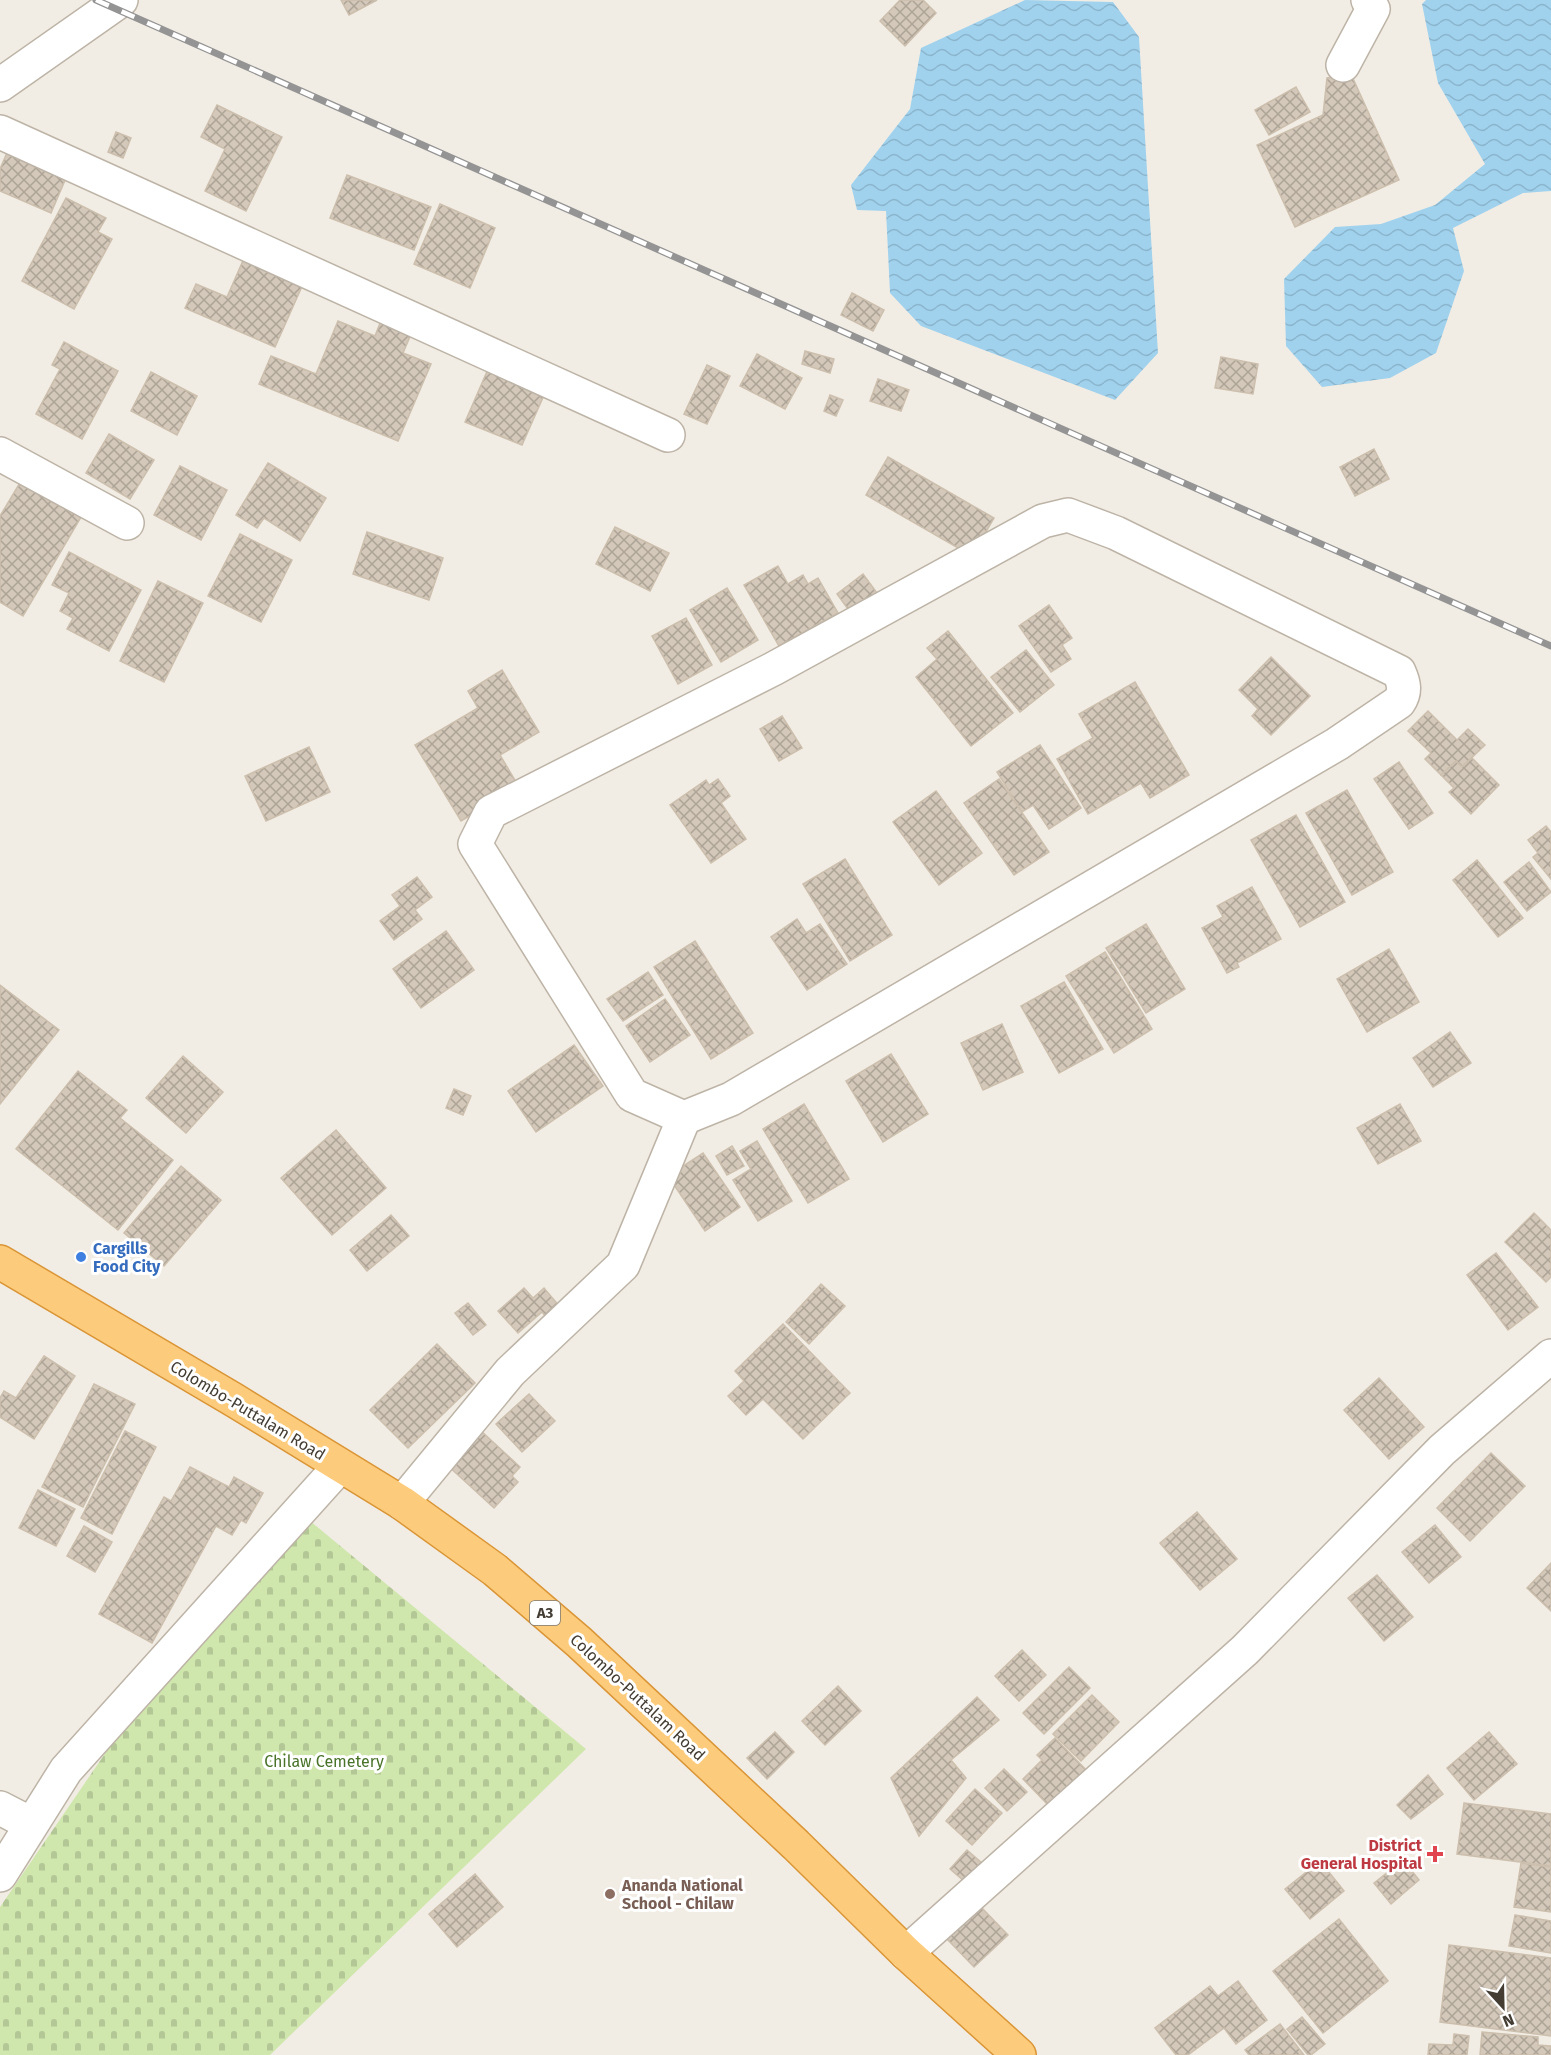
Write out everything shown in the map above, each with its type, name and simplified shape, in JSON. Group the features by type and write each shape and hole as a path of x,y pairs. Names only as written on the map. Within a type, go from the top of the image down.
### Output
{"highway":[{"name":"Colombo-Puttalam Road","path":"0,1262 224,1394 402,1503 495,1570 579,1642 796,1845 906,1953 1019,2055"}],"street":[{"path":"0,85 121,0"},
{"path":"1343,65 1373,9 1368,0"},
{"path":"0,132 668,435"},
{"path":"0,454 127,523"},
{"path":"402,1503 510,1372 623,1265 684,1118 741,1094 1337,744 1399,702 1403,695 1404,683 1399,672 1116,533 1068,515 1043,521 773,669 491,812 475,844 632,1095 684,1118"},
{"path":"906,1953 1245,1650 1442,1449 1551,1356"},
{"path":"0,1875 66,1770 340,1466"},
{"path":"0,1808 31,1824"}],"green space":[{"name":"Chilaw Cemetery","path":"304,1516 586,1749 270,2055 0,2055 0,1907 115,1739"}],"water":[{"path":"1025,0 1113,2 1139,37 1158,353 1115,400 921,326 890,293 886,211 857,210 851,185 910,109 921,48"},
{"path":"1426,0 1551,0 1551,191 1523,193 1453,228 1464,271 1436,353 1390,378 1322,387 1286,346 1284,279 1335,227 1381,224 1435,205 1485,164 1438,83 1422,4"}],"building":[{"path":"341,0 377,0 349,15"},
{"path":"900,0 923,0 936,13 905,46 880,21"},
{"path":"1351,74 1399,180 1295,227 1257,145 1323,115 1327,78"},
{"path":"1296,87 1310,112 1269,135 1255,110"},
{"path":"217,105 282,137 246,211 205,191 225,149 201,137"},
{"path":"116,132 131,138 123,158 108,152"},
{"path":"10,146 69,171 51,213 0,191 0,169"},
{"path":"347,175 431,207 414,250 330,218"},
{"path":"66,198 106,218 98,232 112,239 74,309 22,281"},
{"path":"440,204 495,228 470,288 414,264"},
{"path":"245,256 304,282 275,347 185,308 196,284 227,297"},
{"path":"852,293 884,310 873,331 841,315"},
{"path":"384,313 415,325 403,353 431,364 398,441 259,384 271,356 316,374 338,321 375,336"},
{"path":"64,342 118,371 82,439 36,414 60,369 52,365"},
{"path":"805,351 834,359 830,373 802,364"},
{"path":"757,354 802,378 785,409 740,386"},
{"path":"1221,357 1258,364 1253,394 1215,388"},
{"path":"492,360 549,384 522,445 465,422"},
{"path":"707,365 730,376 707,424 684,414"},
{"path":"151,372 197,396 177,435 131,411"},
{"path":"878,379 909,390 901,411 870,401"},
{"path":"830,395 843,400 836,416 824,411"},
{"path":"109,434 154,460 130,499 86,473"},
{"path":"1374,449 1389,479 1355,496 1340,467"},
{"path":"888,457 994,518 972,556 866,495"},
{"path":"268,463 326,498 300,541 264,518 257,528 236,515"},
{"path":"180,466 227,490 201,540 154,515"},
{"path":"24,476 84,512 23,616 0,602 0,516"},
{"path":"615,527 669,553 650,591 596,564"},
{"path":"367,532 443,558 429,600 353,574"},
{"path":"240,534 292,560 261,622 208,596"},
{"path":"69,552 141,590 109,651 67,629 73,618 60,611 69,593 52,585"},
{"path":"778,566 788,584 803,575 808,584 818,578 838,613 779,646 744,585"},
{"path":"863,574 880,597 853,616 837,594"},
{"path":"158,581 203,603 164,682 120,661"},
{"path":"727,588 758,640 721,662 690,610"},
{"path":"1049,605 1072,638 1062,645 1071,659 1051,672 1019,626"},
{"path":"686,618 712,665 678,684 652,636"},
{"path":"948,631 1013,713 971,746 916,677 937,659 927,648"},
{"path":"1026,650 1054,685 1020,712 991,677"},
{"path":"1271,657 1310,696 1271,735 1252,716 1258,709 1239,690"},
{"path":"502,670 539,732 500,755 519,787 461,821 415,745 478,708 468,691"},
{"path":"1135,682 1189,775 1150,798 1141,783 1088,814 1057,759 1093,738 1079,714"},
{"path":"1428,711 1457,740 1468,729 1485,745 1462,767 1456,761 1441,775 1425,759 1431,753 1408,731"},
{"path":"782,716 802,748 779,761 760,729"},
{"path":"1040,745 1081,808 1049,829 1033,805 1022,812 997,772"},
{"path":"309,747 330,792 266,821 245,776"},
{"path":"1472,758 1499,785 1471,814 1449,792 1454,788 1441,775 1456,761 1462,767"},
{"path":"1399,762 1433,813 1409,829 1374,779"},
{"path":"718,779 730,796 721,803 746,839 711,863 670,805 706,780 709,785"},
{"path":"999,779 1049,852 1014,875 964,803"},
{"path":"1347,790 1393,872 1352,895 1306,813"},
{"path":"936,791 982,853 939,885 893,822"},
{"path":"1296,815 1345,902 1300,927 1251,840"},
{"path":"1546,826 1551,832 1551,879 1533,857 1538,853 1528,840"},
{"path":"845,859 892,935 850,961 803,884"},
{"path":"1477,860 1523,918 1498,937 1453,880"},
{"path":"1529,862 1551,892 1527,911 1504,882"},
{"path":"417,877 432,897 415,910 422,919 394,940 380,921 400,906 392,895"},
{"path":"1252,887 1281,939 1237,963 1239,967 1227,973 1202,928 1223,917 1217,906"},
{"path":"797,919 806,933 820,924 847,964 807,990 771,937"},
{"path":"1146,924 1185,989 1146,1013 1106,948"},
{"path":"446,931 474,970 421,1008 393,969"},
{"path":"695,941 753,1033 711,1059 654,967"},
{"path":"1389,949 1419,1002 1367,1032 1337,979"},
{"path":"1105,952 1152,1029 1114,1053 1066,976"},
{"path":"648,972 663,995 623,1021 607,999"},
{"path":"1064,982 1103,1049 1059,1073 1021,1006"},
{"path":"0,985 59,1030 0,1104"},
{"path":"665,999 690,1035 650,1062 626,1026"},
{"path":"1002,1024 1023,1072 983,1090 961,1043"},
{"path":"1450,1032 1471,1063 1433,1087 1413,1058"},
{"path":"574,1045 603,1086 536,1132 508,1091"},
{"path":"891,1054 928,1114 883,1142 846,1081"},
{"path":"183,1056 223,1092 186,1133 146,1098"},
{"path":"78,1071 127,1110 120,1118 173,1160 118,1230 16,1149"},
{"path":"454,1089 471,1096 463,1115 446,1108"},
{"path":"804,1104 849,1179 808,1203 763,1129"},
{"path":"1400,1104 1421,1141 1378,1164 1357,1128"},
{"path":"336,1130 386,1188 332,1235 281,1178"},
{"path":"757,1141 792,1201 758,1221 733,1180 751,1169 740,1151"},
{"path":"732,1146 744,1166 727,1175 716,1156"},
{"path":"703,1153 740,1207 705,1231 668,1176"},
{"path":"181,1166 221,1200 164,1266 124,1233"},
{"path":"1534,1213 1551,1230 1551,1277 1546,1282 1505,1242"},
{"path":"391,1215 409,1236 367,1271 350,1250"},
{"path":"1496,1253 1538,1307 1508,1330 1467,1275"},
{"path":"821,1284 845,1306 809,1344 786,1322"},
{"path":"524,1288 533,1298 544,1288 560,1307 547,1318 542,1312 518,1333 498,1311"},
{"path":"468,1303 486,1325 473,1335 455,1313"},
{"path":"783,1324 850,1393 803,1439 763,1399 746,1415 728,1396 744,1381 735,1371"},
{"path":"437,1344 475,1383 408,1448 370,1410"},
{"path":"44,1356 75,1376 34,1439 0,1417 0,1398 4,1391 16,1398"},
{"path":"1379,1378 1424,1427 1389,1459 1344,1410"},
{"path":"94,1384 135,1404 83,1507 42,1487"},
{"path":"529,1394 555,1421 522,1452 496,1424"},
{"path":"479,1429 520,1467 512,1476 518,1482 494,1508 446,1464"},
{"path":"125,1431 156,1447 112,1534 81,1518"},
{"path":"1491,1453 1525,1486 1470,1541 1437,1508"},
{"path":"190,1467 229,1487 234,1477 263,1493 246,1523 241,1520 232,1535 216,1526 152,1643 99,1614 164,1497 171,1501"},
{"path":"38,1490 75,1509 56,1546 19,1528"},
{"path":"1197,1512 1237,1559 1200,1590 1160,1543"},
{"path":"1435,1525 1461,1557 1429,1583 1402,1552"},
{"path":"84,1526 112,1542 95,1572 67,1556"},
{"path":"1551,1563 1551,1611 1527,1588"},
{"path":"1377,1575 1413,1617 1384,1641 1348,1598"},
{"path":"1022,1650 1046,1675 1019,1701 995,1676"},
{"path":"1069,1667 1090,1688 1044,1734 1023,1713"},
{"path":"838,1686 861,1711 825,1745 802,1721"},
{"path":"1092,1695 1119,1722 1081,1761 1053,1734"},
{"path":"977,1697 999,1720 951,1760 966,1778 919,1836 891,1778"},
{"path":"775,1732 794,1752 767,1779 747,1758"},
{"path":"1489,1732 1517,1764 1474,1800 1447,1768"},
{"path":"1055,1738 1092,1776 1050,1807 1023,1779 1042,1760 1037,1755"},
{"path":"1004,1769 1027,1792 1007,1811 985,1788"},
{"path":"1428,1775 1443,1794 1411,1819 1397,1805"},
{"path":"975,1789 1002,1813 972,1845 946,1821"},
{"path":"1464,1803 1551,1814 1551,1866 1457,1854"},
{"path":"967,1850 982,1863 965,1882 950,1869"},
{"path":"1403,1860 1419,1880 1391,1904 1374,1883"},
{"path":"1320,1861 1344,1891 1310,1919 1285,1889"},
{"path":"1521,1863 1551,1867 1551,1912 1514,1907"},
{"path":"475,1874 503,1907 457,1947 429,1914"},
{"path":"981,1907 1008,1935 974,1967 947,1939"},
{"path":"1515,1915 1551,1921 1551,1953 1509,1946"},
{"path":"1339,1919 1388,1981 1323,2033 1273,1971"},
{"path":"1449,1945 1551,1958 1551,2036 1440,2022"},
{"path":"1238,1981 1267,2020 1236,2044 1224,2028 1188,2055 1176,2055 1155,2028 1210,1986 1218,1996"},
{"path":"1302,2017 1325,2044 1311,2055 1308,2055 1287,2029"},
{"path":"1280,2024 1304,2055 1249,2055 1245,2050"},
{"path":"1482,2032 1538,2037 1538,2045 1551,2046 1551,2055 1480,2055"},
{"path":"1454,2034 1469,2036 1467,2055 1428,2055 1429,2044 1453,2045"}],"railway":[{"path":"96,0 1551,646"}],"place":[{"name":"Cargills Food City","path":"81,1257"},
{"name":"District General Hospital","path":"1435,1854"},
{"name":"Ananda National School - Chilaw","path":"610,1894"}]}
